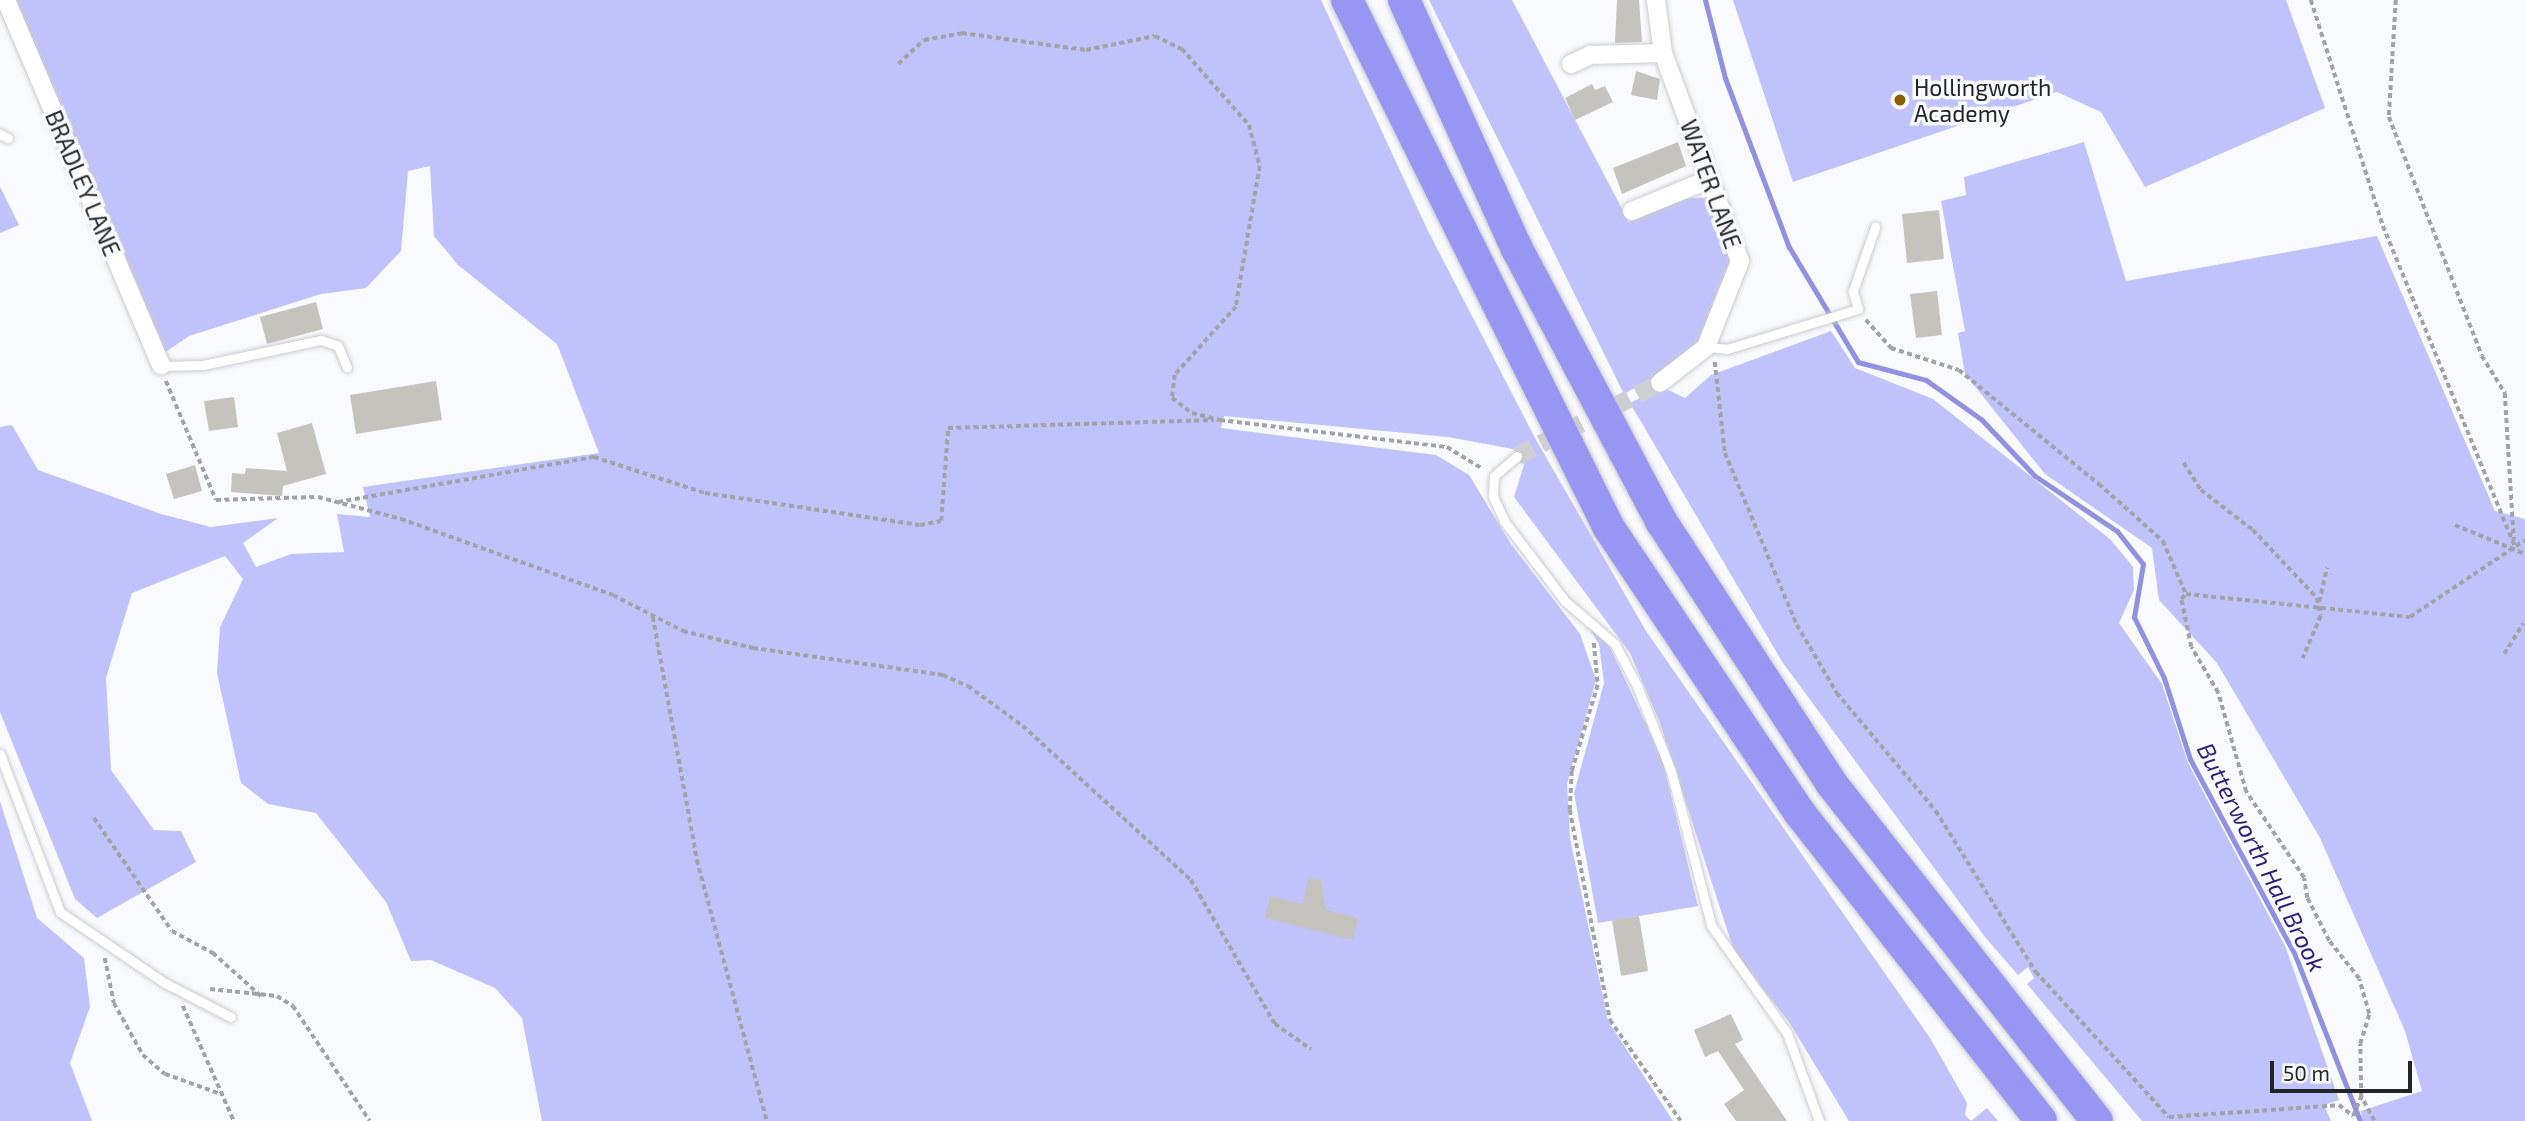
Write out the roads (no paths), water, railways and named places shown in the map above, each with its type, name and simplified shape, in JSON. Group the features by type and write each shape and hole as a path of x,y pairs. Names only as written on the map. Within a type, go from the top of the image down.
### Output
{"highway":[{"path":"1348,0 1609,528 1799,812 2041,1121"},
{"path":"1404,0 1517,249 1661,521 1831,783 2097,1121"}],"street":[{"name":"BRADLEY LANE","path":"6,0 161,366"},
{"name":"WATER LANE","path":"1656,0 1663,53 1740,261 1710,348 1660,383"},
{"path":"1571,64 1590,55 1663,53"},
{"path":"1632,211 1710,179"}],"lane":[{"path":"1710,348 1858,309 1853,291 1875,227"},
{"path":"161,366 203,365 321,340 338,346 348,367"},
{"path":"1517,456 1494,477 1504,521 1565,601 1615,644 1637,686 1671,771 1712,925 1787,1033 1819,1121"},
{"path":"0,754 60,912 107,945 185,993 231,1017"}],"waterway":[{"name":"Butterworth Hall Brook","path":"1705,0 1725,78 1789,247 1858,362 1926,380 1982,420 2035,476 2117,531 2143,564 2134,617 2164,678 2190,759 2295,955 2360,1121"}],"tunnel":[{"path":"1517,456 1660,383"}],"place":[{"name":"Hollingworth Academy","path":"1900,100"}]}
